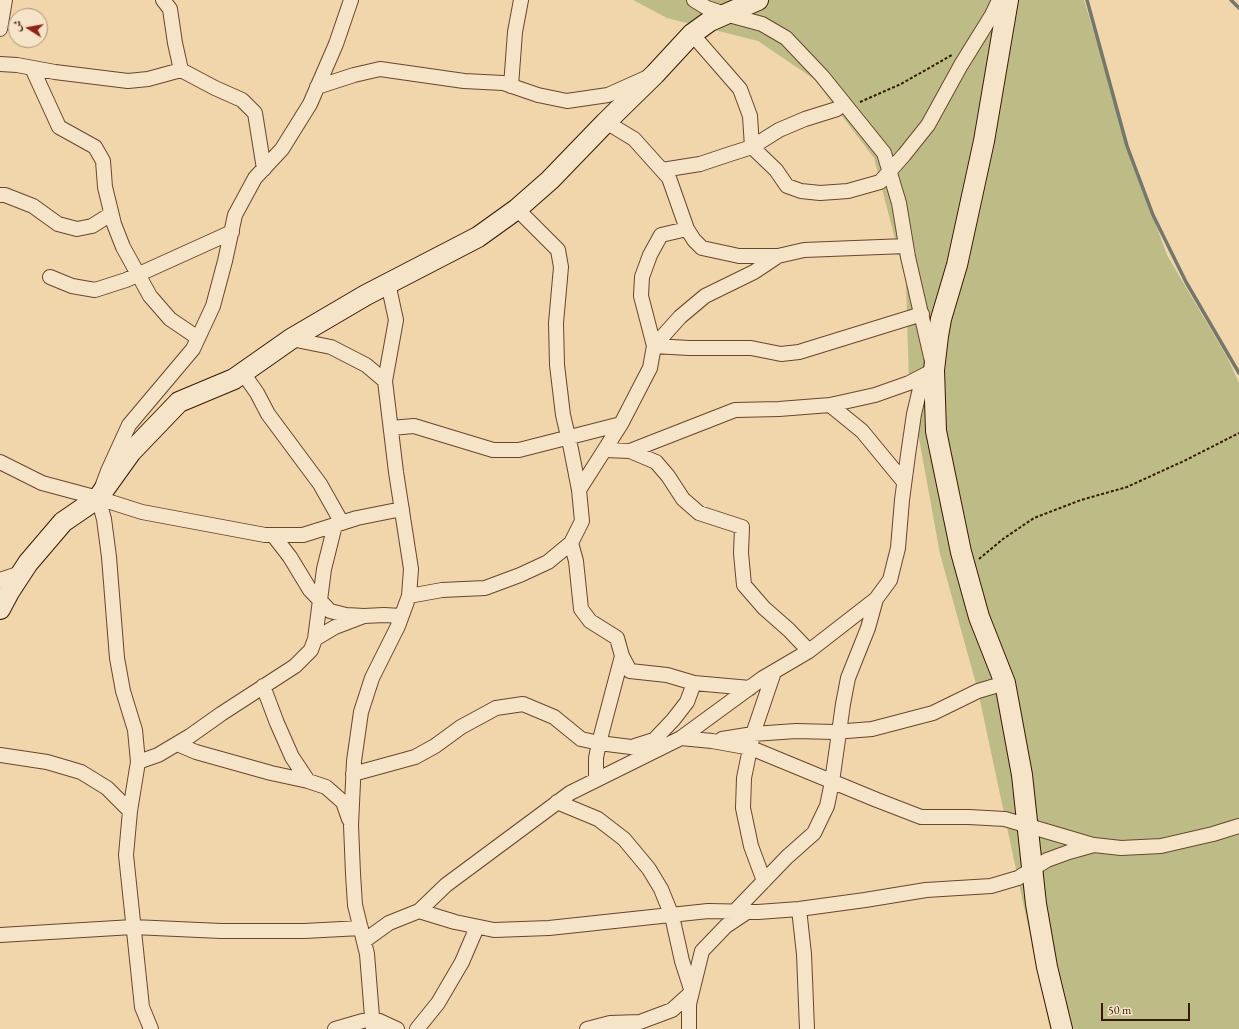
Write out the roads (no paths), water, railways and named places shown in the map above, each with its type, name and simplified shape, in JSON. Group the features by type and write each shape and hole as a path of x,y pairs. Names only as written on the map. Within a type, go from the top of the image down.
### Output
{"main road":[{"path":"0,610 21,572 63,522 98,498 130,452 179,402 234,379 291,339 366,294 478,237 517,209 550,180 655,74 692,34 710,21 758,0"},
{"path":"1007,1 984,141 957,265 941,319 928,373 936,431 961,552 979,617 1005,684 1022,775 1036,904 1047,967 1062,1029"}],"street":[{"path":"163,0 170,9 181,70"},
{"path":"152,1029 142,1007 126,855 130,811 138,762 135,730 123,691 117,658 109,557 104,519 98,498 108,471 129,425 193,349 213,306 226,261 235,215 255,178 282,149 310,104 336,44 351,0"},
{"path":"511,86 515,32 521,0"},
{"path":"0,935 133,927 221,931 304,931 362,935 419,911 452,881 570,793 681,738 750,688 809,651 876,599 890,580 898,548 904,482 914,414 928,373 922,314 906,246 899,203 884,153 842,108 822,76 786,38 762,24 707,8 694,0"},
{"path":"692,34 740,89 750,116 752,147 776,170 787,186 802,191 820,193 848,191 880,182 889,172 928,125 961,65 992,15 1007,1"},
{"path":"0,29 2,4"},
{"path":"0,64 128,80 148,79 181,70 242,100 255,113 264,169"},
{"path":"32,68 59,127 95,147 103,161 105,187 114,224 123,247 150,296 170,319 198,338"},
{"path":"317,88 354,75 380,69 464,81 503,83 538,95 567,101 608,95 655,74"},
{"path":"662,170 700,164 752,147 779,130 805,119 842,108"},
{"path":"606,122 634,139 669,178 687,229 694,240 702,248 738,256 778,256 804,250 844,247 906,246"},
{"path":"0,195 33,206 58,224 77,229 92,226 111,214"},
{"path":"410,596 442,590 485,588 520,575 548,562 571,543 582,521 579,490 563,415 557,365 556,323 561,267 558,250 517,209"},
{"path":"579,490 621,424 650,368 654,346 641,296 642,277 650,255 661,235 687,229"},
{"path":"50,277 72,286 96,290 126,280 232,232"},
{"path":"654,346 680,317 705,296 754,272 778,256"},
{"path":"372,1023 367,954 355,905 351,825 353,774 361,712 372,678 410,596 411,570 385,381 396,320 388,283"},
{"path":"654,346 688,348 751,348 781,354 799,352 922,314"},
{"path":"291,339 331,347 366,365 385,381"},
{"path":"138,762 158,755 177,744 295,666 311,650 315,639 324,569 338,524 320,484 268,414 258,393 243,373"},
{"path":"630,451 735,410 779,409 830,405 874,395 909,383 928,373"},
{"path":"830,405 862,431 904,482"},
{"path":"391,428 414,426 493,450 519,450 621,424"},
{"path":"605,450 630,451 656,462 668,476 683,499 699,513 742,528 741,553 744,585 764,608 789,630 809,651"},
{"path":"0,462 42,483 142,512 265,535 303,535 358,518 402,509"},
{"path":"273,535 290,557 310,590 330,611 346,615 401,616"},
{"path":"571,543 576,561 581,609 590,621 617,638 622,656 630,671 667,674 694,683 750,688"},
{"path":"0,580 21,572"},
{"path":"689,1029 689,1004 702,951 740,912 764,881 814,833 827,806 848,678 868,628 876,599"},
{"path":"315,639 335,627 364,616"},
{"path":"596,780 598,743 622,656"},
{"path":"764,881 751,846 743,808 744,778 752,741 774,672"},
{"path":"629,748 654,740 673,720 687,702 694,683"},
{"path":"681,738 712,741 752,741 796,731 840,732 872,729 933,713 978,691 1005,684"},
{"path":"263,686 292,757 308,781"},
{"path":"353,774 415,757 435,746 461,727 496,708 523,704 554,716 581,739 629,748 657,750"},
{"path":"752,741 832,782 920,817 1005,819 1028,825 1062,837 1094,845 1120,848 1161,846 1213,834 1239,826"},
{"path":"177,744 196,752 326,787 343,802 351,825"},
{"path":"0,755 47,762 81,772 107,788 130,811"},
{"path":"557,802 598,819 624,839 650,869 661,889 672,916 682,962 692,992"},
{"path":"419,911 455,922 494,930 549,928 708,912 799,909 926,890 991,886 1018,878 1048,860 1094,845"},
{"path":"799,909 804,954 806,1029"},
{"path":"417,1029 438,1003 462,962 477,926"},
{"path":"587,1029 610,1023 640,1022 672,1010 692,992"},
{"path":"335,1029 372,1023 397,1029"}],"waterway":[{"path":"1087,0 1127,146 1153,215 1186,282 1239,373"},
{"path":"1231,0 1239,8"}]}
